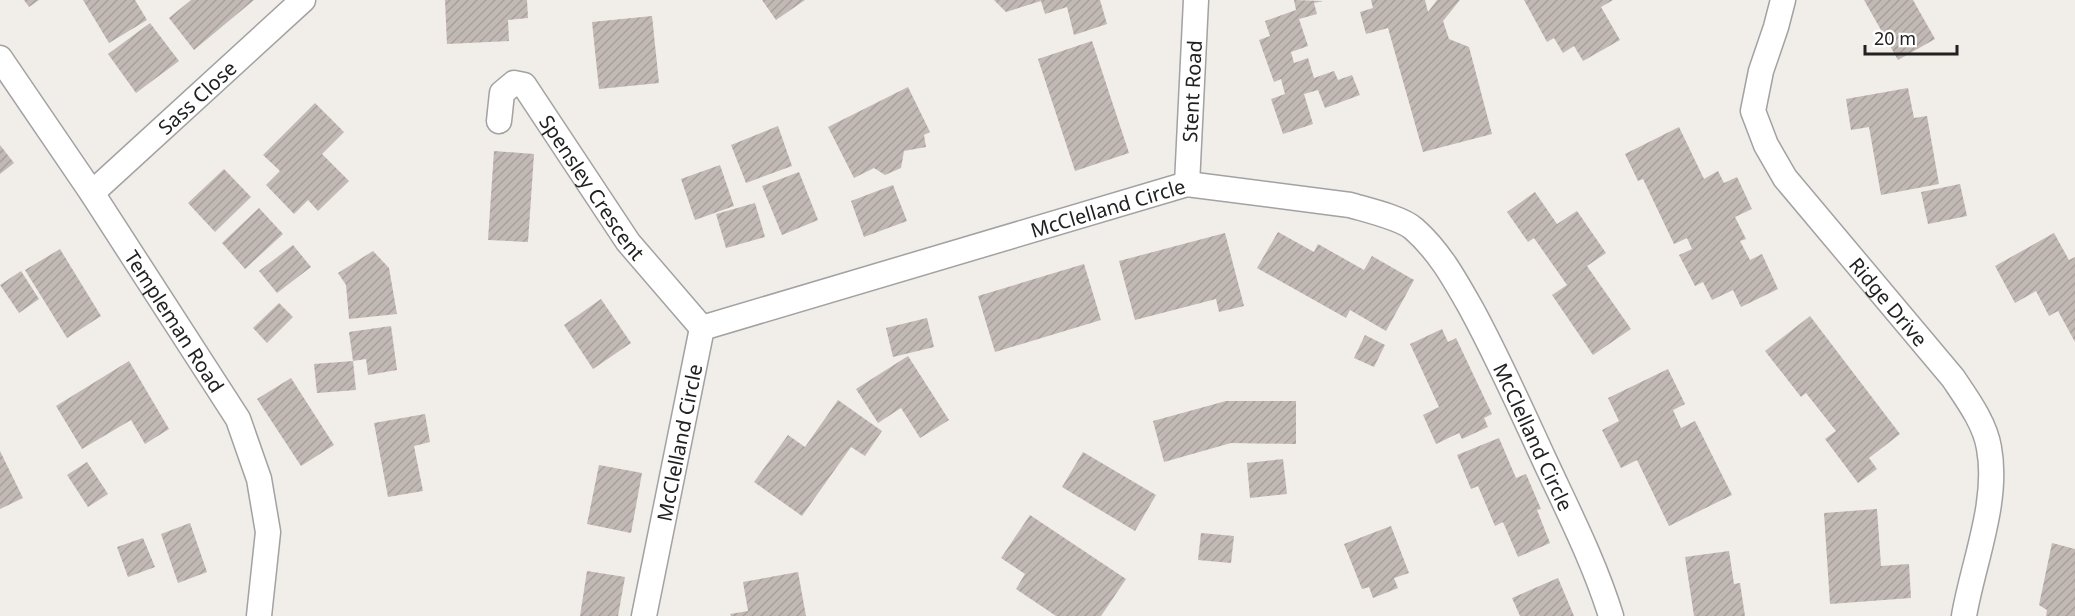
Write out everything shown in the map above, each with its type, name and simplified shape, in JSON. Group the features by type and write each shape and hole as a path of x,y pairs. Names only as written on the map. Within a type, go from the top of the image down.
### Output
{"street":[{"name":"Sass Close","path":"92,193 303,0"},
{"name":"Stent Road","path":"1187,184 1196,0"},
{"name":"Ridge Drive","path":"1783,0 1761,71 1753,111 1767,145 1785,178 1953,378 1974,410 1989,447 1992,482 1964,616"},
{"name":"Templeman Road","path":"0,58 92,193 238,419 259,479 268,532 259,616"},
{"name":"Spensley Crescent","path":"499,121 502,93 514,83 524,85 628,242 702,328"},
{"name":"McClelland Circle","path":"644,616 702,328 1187,184 1350,205 1376,212 1411,226 1426,240 1449,269 1496,354 1575,527 1611,616"}],"building":[{"path":"24,0 39,0 29,7"},
{"path":"83,0 135,0 147,20 109,43"},
{"path":"191,0 254,0 194,50 169,18"},
{"path":"445,0 527,0 528,18 508,20 509,41 447,44"},
{"path":"762,0 805,0 776,20"},
{"path":"994,0 1100,0 1107,24 1074,35 1067,7 1045,14 1041,1 1006,12"},
{"path":"1294,0 1323,1 1314,3 1317,14 1299,19 1308,46 1291,52 1294,63 1308,58 1314,78 1334,71 1338,80 1352,75 1360,95 1325,108 1318,90 1304,94 1313,124 1283,134 1271,99 1285,94 1281,79 1274,82 1259,40 1270,36 1265,21 1296,10"},
{"path":"1371,0 1425,0 1428,12 1437,0 1460,0 1443,21 1449,39 1469,47 1492,134 1423,152 1388,28 1366,34 1360,12 1373,8"},
{"path":"1524,0 1613,0 1601,7 1620,40 1583,61 1574,46 1563,53 1554,38 1547,42"},
{"path":"1864,0 1913,0 1935,39 1898,60"},
{"path":"652,16 659,83 599,89 592,22"},
{"path":"150,23 179,61 136,93 108,54"},
{"path":"1092,41 1129,153 1075,171 1038,59"},
{"path":"908,87 930,132 924,135 926,147 904,151 901,168 885,175 874,168 854,178 828,127"},
{"path":"1908,88 1914,118 1927,116 1939,184 1881,195 1869,127 1851,130 1846,99"},
{"path":"315,103 344,132 322,154 349,181 318,211 308,200 294,214 266,185 280,171 263,155"},
{"path":"778,126 792,166 746,183 731,145"},
{"path":"1679,127 1704,179 1718,171 1724,183 1737,177 1752,209 1735,217 1746,239 1740,241 1750,260 1762,254 1778,289 1741,307 1733,290 1712,300 1703,282 1695,286 1679,255 1692,249 1687,238 1674,244 1643,179 1638,181 1625,154"},
{"path":"0,145 14,163 0,174"},
{"path":"494,151 534,154 528,242 488,240"},
{"path":"720,165 734,206 695,220 681,179"},
{"path":"224,169 251,197 215,232 188,203"},
{"path":"799,172 818,220 782,235 762,186"},
{"path":"1960,184 1967,216 1928,224 1921,192"},
{"path":"893,185 907,221 864,237 851,201"},
{"path":"1535,192 1557,224 1577,211 1606,253 1587,266 1631,329 1593,355 1552,295 1567,285 1534,238 1528,242 1507,212"},
{"path":"755,203 765,237 726,248 716,214"},
{"path":"259,208 283,234 245,269 222,243"},
{"path":"1278,232 1314,252 1318,244 1364,270 1372,256 1414,280 1386,331 1350,310 1346,318 1257,268"},
{"path":"1225,233 1244,306 1219,312 1216,299 1135,320 1119,261"},
{"path":"2054,233 2069,260 2075,257 2075,342 2058,311 2049,316 2036,291 2015,303 1995,266"},
{"path":"293,245 311,267 277,293 259,271"},
{"path":"60,249 101,316 67,338 25,270"},
{"path":"373,251 389,268 397,314 349,319 346,285 338,273"},
{"path":"1084,264 1101,320 995,352 978,296"},
{"path":"21,271 39,299 19,313 0,285"},
{"path":"601,299 631,343 593,369 564,325"},
{"path":"279,303 293,317 267,343 253,328"},
{"path":"1810,316 1900,434 1869,458 1877,469 1858,483 1825,439 1836,431 1806,393 1801,397 1765,351"},
{"path":"927,318 934,347 893,357 886,328"},
{"path":"391,326 397,370 368,375 366,359 353,361 349,332"},
{"path":"1442,329 1448,342 1456,338 1492,414 1484,418 1488,427 1462,439 1459,433 1436,444 1423,415 1439,407 1410,344"},
{"path":"1365,335 1385,345 1374,367 1354,358"},
{"path":"908,356 949,420 920,438 901,408 878,423 856,389"},
{"path":"129,361 169,429 145,444 131,420 82,449 56,406"},
{"path":"353,361 356,390 317,393 314,364"},
{"path":"1668,369 1685,404 1673,410 1681,428 1695,421 1732,495 1669,526 1637,460 1621,468 1602,430 1619,421 1608,398"},
{"path":"291,378 334,445 301,466 257,399"},
{"path":"838,400 882,431 865,456 851,447 802,516 754,482 788,435 805,447"},
{"path":"1226,401 1296,401 1296,444 1231,443 1164,462 1153,421"},
{"path":"425,414 430,442 414,446 423,491 388,497 374,423"},
{"path":"1499,438 1516,478 1526,474 1541,509 1537,510 1550,543 1518,557 1503,522 1495,526 1478,486 1471,489 1457,455"},
{"path":"0,451 23,498 0,509"},
{"path":"1083,452 1156,495 1135,531 1062,487"},
{"path":"1283,459 1287,494 1250,498 1247,463"},
{"path":"87,462 108,494 88,507 67,475"},
{"path":"599,465 642,473 631,533 587,524"},
{"path":"1877,509 1881,566 1909,564 1911,598 1830,604 1824,513"},
{"path":"1030,515 1126,579 1101,616 1056,616 1016,589 1025,574 1001,558"},
{"path":"190,523 207,572 178,583 161,534"},
{"path":"1391,526 1409,573 1394,578 1398,588 1373,598 1369,587 1362,589 1344,544"},
{"path":"1201,533 1234,536 1231,563 1198,560"},
{"path":"143,538 155,567 128,577 117,547"},
{"path":"2052,543 2075,549 2075,616 2046,616 2047,610 2039,605"},
{"path":"1729,551 1734,584 1740,583 1745,616 1694,616 1685,557"},
{"path":"587,571 625,577 618,616 580,616"},
{"path":"798,572 806,616 731,616 730,614 748,611 743,582"},
{"path":"1558,578 1574,616 1520,616 1512,598"}]}
